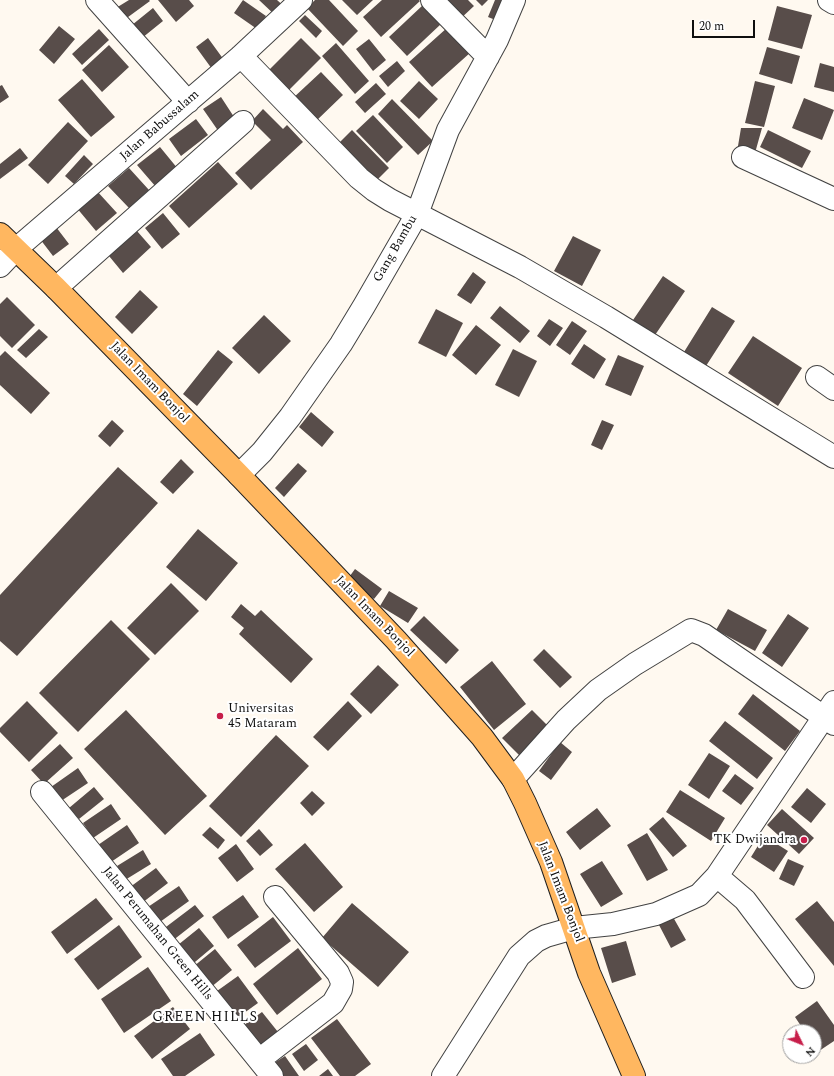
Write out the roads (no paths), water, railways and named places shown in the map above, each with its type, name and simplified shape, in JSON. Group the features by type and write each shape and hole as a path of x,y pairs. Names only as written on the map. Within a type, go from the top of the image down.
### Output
{"main road":[{"name":"Jalan Imam Bonjol","path":"0,234 56,288 239,475 451,699 513,778 551,862 589,973 634,1076"}],"street":[{"path":"97,0 188,102"},
{"name":"Jalan Babussalam","path":"0,266 16,249 242,56 301,0"},
{"path":"432,0 488,56"},
{"name":"Gang Bambu","path":"239,475 266,446 316,381 353,325 417,214 448,130 488,56 514,0"},
{"path":"829,0 834,3"},
{"path":"242,56 359,178 390,200 520,266 640,337 834,457"},
{"path":"56,288 243,122"},
{"path":"743,157 834,199"},
{"path":"443,1076 519,956 531,944 546,936 574,928 613,924 656,914 699,895 717,876 830,714 704,635 691,630 635,664 598,690 566,720 513,778"},
{"name":"Jalan Perumahan Green Hills","path":"42,792 265,1068"},
{"path":"717,876 745,900 803,977"},
{"path":"265,1068 333,1003 341,989 342,982 338,973 275,897"}],"place":[{"name":"Universitas 45 Mataram","path":"220,716"},
{"name":"TK Dwijandra","path":"804,840"}],"district":[{"name":"GREEN HILLS","path":"205,1018"}]}
